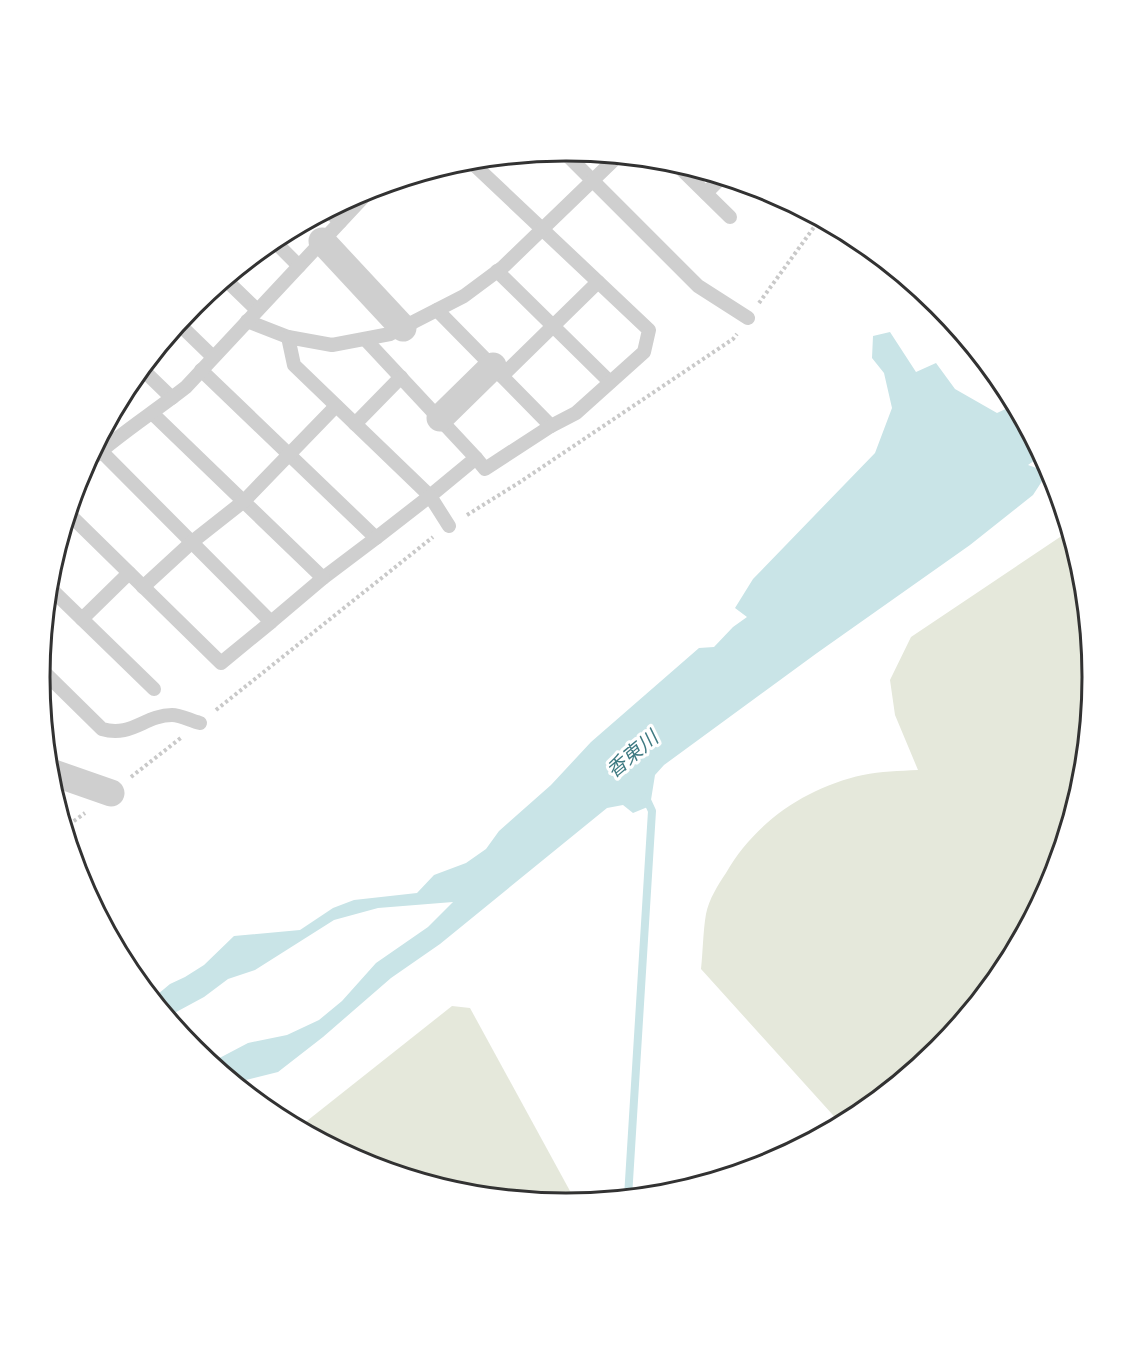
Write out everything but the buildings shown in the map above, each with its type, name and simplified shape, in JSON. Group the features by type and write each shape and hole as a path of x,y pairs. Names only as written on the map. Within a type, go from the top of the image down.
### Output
{"street":[{"path":"331,231 403,328"},
{"path":"440,418 497,371"},
{"path":"59,775 111,793"}],"lane":[{"path":"573,161 698,286 748,318"},
{"path":"230,285 252,315 288,337 332,345 390,334 464,296 497,271 610,163"},
{"path":"365,339 485,469 551,426 576,413 644,352 649,330 478,169"},
{"path":"689,177 730,217"},
{"path":"706,193 715,184"},
{"path":"108,440 153,414 186,387 355,206"},
{"path":"329,218 331,231"},
{"path":"280,247 299,266"},
{"path":"497,271 610,382"},
{"path":"497,371 553,326 598,282"},
{"path":"437,310 551,426"},
{"path":"185,330 213,357"},
{"path":"288,337 294,365 430,496 449,526"},
{"path":"201,370 376,538"},
{"path":"148,374 172,398"},
{"path":"355,424 401,377"},
{"path":"143,587 192,542 244,501 336,406"},
{"path":"153,414 323,578"},
{"path":"103,449 272,622"},
{"path":"74,519 221,663 323,578 476,458"},
{"path":"82,619 129,573"},
{"path":"56,594 154,689"},
{"path":"50,678 102,729 114,733 134,729 152,719 173,715 200,723"}],"shaded area":[{"path":"1062,536 1072,576 1077,610 1082,677 1072,778 1054,843 1042,874 1028,905 995,964 953,1017 906,1065 835,1117 701,969 706,914 717,887 738,855 767,823 784,809 822,788 842,781 863,775 918,770 895,715 890,680 911,637"},
{"path":"452,1006 470,1008 571,1193 498,1189 432,1175 368,1154 305,1123"}],"water":[{"name":"香東川","path":"890,332 916,372 936,363 955,389 997,413 1006,409 1034,461 1028,465 1037,468 1042,481 1033,495 970,545 664,765 655,775 650,806 633,813 623,805 607,808 440,944 391,978 323,1037 278,1072 244,1080 225,1065 218,1059 248,1043 287,1035 319,1020 342,1001 376,963 428,927 453,902 378,908 334,920 255,970 228,979 204,997 175,1013 158,994 170,984 204,965 234,936 300,930 333,908 354,900 417,893 434,875 466,863 486,849 499,831 551,785 591,742 699,648 714,647 733,627 747,617 735,608 753,579 875,453 892,408 884,373 872,358 873,336"}],"waterway":[{"path":"628,1189 652,811 646,798"}]}
